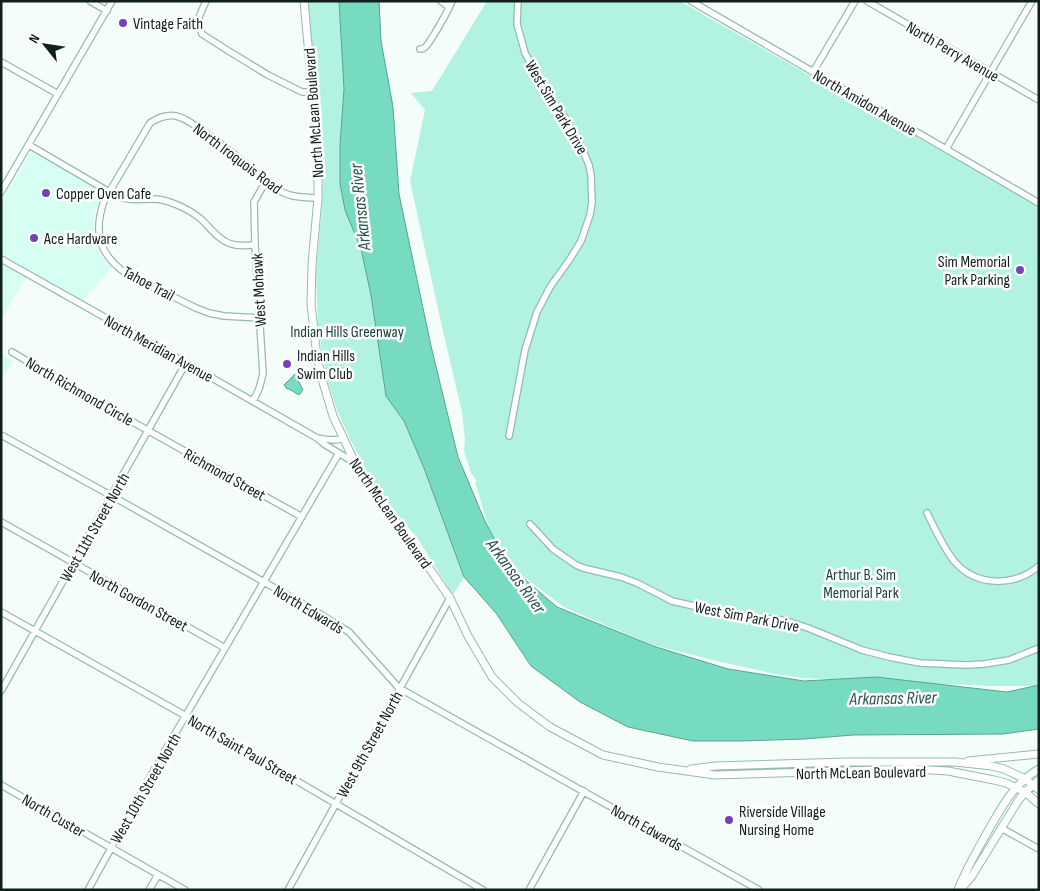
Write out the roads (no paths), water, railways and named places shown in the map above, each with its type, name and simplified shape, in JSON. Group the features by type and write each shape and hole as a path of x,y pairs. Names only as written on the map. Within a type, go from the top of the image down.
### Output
{"main road":[{"name":"North McLean Boulevard","path":"304,1 316,142 318,198 312,264 311,304 317,357 322,378 333,416 355,463 377,497 450,598 468,636 492,677 518,703 550,728 603,755 658,767 715,776 948,771 994,780 1025,792"},
{"path":"955,762 1039,754"},
{"name":"North McLean Boulevard","path":"684,770 716,766 838,762 955,762 992,766 1036,782"},
{"path":"959,890 965,872 1000,810 1016,788 1039,769"},
{"path":"959,890 972,876 1009,813 1025,792 1036,782 1039,790"},
{"path":"1025,792 1039,804"}],"street":[{"path":"90,1 107,11"},
{"path":"1,192 112,1"},
{"path":"206,1 199,16 202,34 226,50 293,88 302,92 312,92"},
{"path":"420,50 424,49 428,44 451,4 441,1"},
{"name":"West Sim Park Drive","path":"509,436 525,350 537,312 550,287 581,241 590,215 592,202 592,175 581,146 524,53 518,24 518,1"},
{"name":"North Amidon Avenue","path":"691,1 1039,203"},
{"path":"813,72 854,1"},
{"name":"North Perry Avenue","path":"867,1 1039,100"},
{"path":"946,149 1032,1"},
{"path":"1,62 58,94"},
{"name":"North Iroquois Road","path":"109,192 150,123 165,116 174,116 186,119 221,143 276,189 291,196 318,198"},
{"path":"28,145 118,197 128,200 154,199 173,203 200,219 215,235 222,239 236,245 256,245"},
{"name":"West Mohawk","path":"254,401 260,389 263,374 254,202 268,182"},
{"name":"Tahoe Trail","path":"109,192 99,215 99,238 107,254 119,268 127,274 209,313 259,318"},
{"name":"North Meridian Avenue","path":"1,259 254,401 355,463"},
{"name":"North Richmond Circle","path":"12,352 148,431"},
{"name":"West 11th Street North","path":"1,691 186,363"},
{"name":"Richmond Street","path":"148,431 302,517"},
{"name":"North Edwards","path":"1,435 310,608 349,632 399,688 759,890"},
{"name":"North Meridian Avenue","path":"317,438 340,440 343,438"},
{"name":"West 10th Street North","path":"88,890 225,648 339,453"},
{"path":"927,513 955,562 976,577 992,581 1008,581 1026,575 1039,566"},
{"name":"North Gordon Street","path":"1,522 225,648"},
{"name":"West Sim Park Drive","path":"530,524 554,549 583,568 638,583 672,601 737,616 787,622 889,658 920,663 984,664 1009,660 1039,648"},
{"name":"West 9th Street North","path":"288,890 450,598"},
{"name":"North Saint Paul Street","path":"1,612 186,716 483,890"},
{"name":"North Custer","path":"1,785 185,890"},
{"path":"529,890 584,791"},
{"path":"1001,828 1039,848"},
{"path":"149,890 158,874"}],"water":[{"name":"Arkansas River","path":"339,1 379,1 381,41 393,107 399,194 431,346 458,457 484,519 507,564 557,607 653,646 728,669 804,681 876,677 1007,692 1039,685 1039,729 1003,734 853,735 804,739 693,741 628,727 580,702 531,666 496,613 464,577 424,468 404,421 386,396 371,295 361,249 345,210 340,184 340,144 344,89"},
{"path":"295,374 303,390 299,395 287,389 284,385"}],"place":[{"name":"Vintage Faith","path":"123,23"},
{"name":"Copper Oven Cafe","path":"46,193"},
{"name":"Ace Hardware","path":"34,238"},
{"name":"Sim Memorial Park Parking","path":"1020,270"},
{"name":"Indian Hills Swim Club","path":"287,364"},
{"name":"Riverside Village Nursing Home","path":"729,820"}],"park label":[{"name":"Indian Hills Greenway","path":"347,331"},
{"name":"Arthur B. Sim Memorial Park","path":"861,583"}]}
